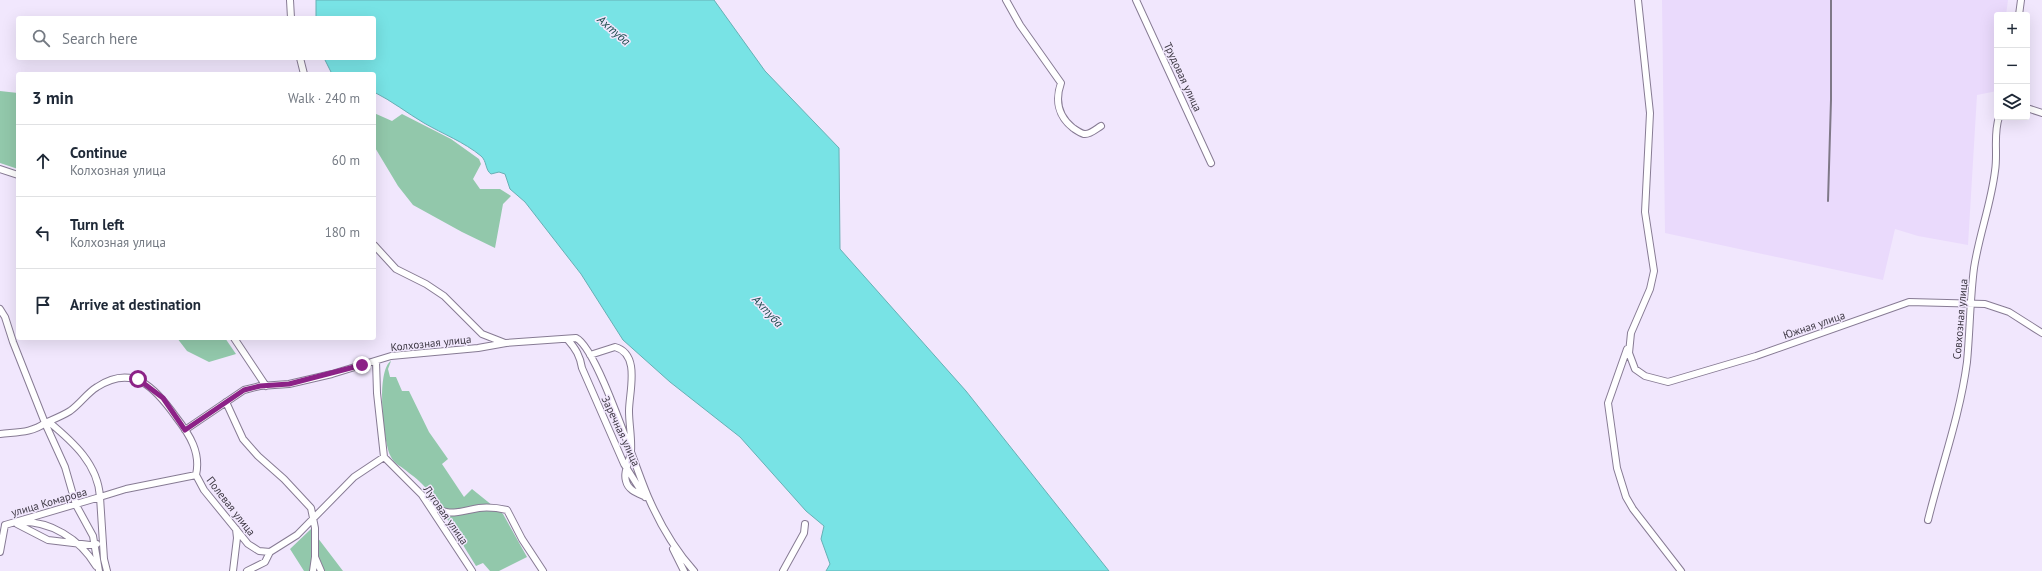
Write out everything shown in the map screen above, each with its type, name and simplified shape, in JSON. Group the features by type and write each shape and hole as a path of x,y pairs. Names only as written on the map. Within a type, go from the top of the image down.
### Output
{"street":[{"path":"290,0 291,16"},
{"path":"1006,0 1020,25 1060,83 1058,102 1063,118 1078,131 1084,134 1090,133 1101,126"},
{"name":"Трудовая улица","path":"1136,0 1211,163"},
{"path":"1638,0 1650,113 1645,212 1654,271 1650,289 1631,333 1629,345 1608,403 1617,468 1626,497 1681,571"},
{"path":"2019,12 2021,0"},
{"path":"300,60 304,72"},
{"path":"2030,109 2042,113"},
{"name":"Совхозная улица","path":"1928,520 1941,469 1955,426 1967,362 1970,303 1978,245 1996,170 1996,128 1998,120"},
{"path":"0,169 16,174"},
{"name":"Колхозная улица","path":"376,247 396,269 444,296 482,334 506,344"},
{"name":"Южная улица","path":"1629,345 1631,363 1635,369 1645,376 1668,382 1756,356 1909,302 1970,303 1997,307 2009,312 2042,333"},
{"path":"0,309 5,317 13,342 65,467 76,505 93,536 99,571"},
{"path":"568,340 572,338 578,340 590,355 613,404 646,496"},
{"path":"235,340 266,386"},
{"name":"Колхозная улица","path":"185,430 244,390 289,384 391,356 506,344 568,340"},
{"name":"Заречная улица","path":"568,340 576,349 581,358 582,368 627,469 646,496 684,571"},
{"path":"590,355 615,348 624,351 630,362 631,453 627,469"},
{"path":"247,571 265,562 270,552 297,535 313,517 354,477 384,457 376,361"},
{"path":"0,434 27,431 40,427 73,408 97,386 117,378 126,377 138,379 158,394 185,430 196,452 198,463 196,475"},
{"path":"226,402 243,439 258,456 280,474 303,497 311,508 313,517 315,557 312,571"},
{"path":"47,422 81,451 98,482 100,497"},
{"name":"Луговая улица","path":"384,457 422,494 472,571"},
{"name":"Полевая улица","path":"100,497 126,489 196,475 204,490 248,544 259,551 270,552"},
{"name":"улица Комарова","path":"0,552 2,525 100,497 103,542 107,571"},
{"path":"427,503 437,510 451,513 486,508 507,510 522,539 543,571"},
{"path":"658,519 673,544 694,571"},
{"path":"12,523 29,529 48,540 94,544 103,542"},
{"path":"12,523 31,523 53,528 77,543 88,552 99,571"},
{"path":"783,571 804,533 805,524"},
{"path":"233,571 237,538 236,529"},
{"path":"315,557 321,571"}],"shaded area":[{"path":"1662,0 2008,0 2006,12 1994,12 1994,92 1977,95 1968,245 1918,236 1895,229 1883,280 1665,233"},
{"path":"0,91 16,93 16,168 0,163"},
{"path":"376,114 392,121 402,114 451,139 479,159 481,164 473,179 480,189 500,189 511,196 503,204 495,248 413,205 398,186 376,149"},
{"path":"179,340 226,340 236,354 209,362 187,351"},
{"path":"391,361 388,369 390,377 396,377 402,391 409,391 429,432 448,459 442,464 464,497 472,489 503,514 527,557 499,571 490,571 483,563 476,566 427,489 392,458 387,447 382,405 382,390 386,367"},
{"path":"311,529 343,571 304,571 290,549"}],"water":[{"name":"Ахтуба","path":"316,0 714,0 765,71 839,148 840,249 966,391 1109,571 826,571 830,564 821,539 824,526 806,511 740,437 670,382 623,340 581,274 525,202 510,189 505,174 499,172 491,174 483,158 474,151 461,142 424,123 376,93 376,72 331,72 325,60 376,60 376,16 316,16"}],"railway":[{"path":"1828,201 1831,100 1831,0"}],"route":[{"path":"138,379 163,398 185,430 244,390 260,386 289,384 362,365"}]}
